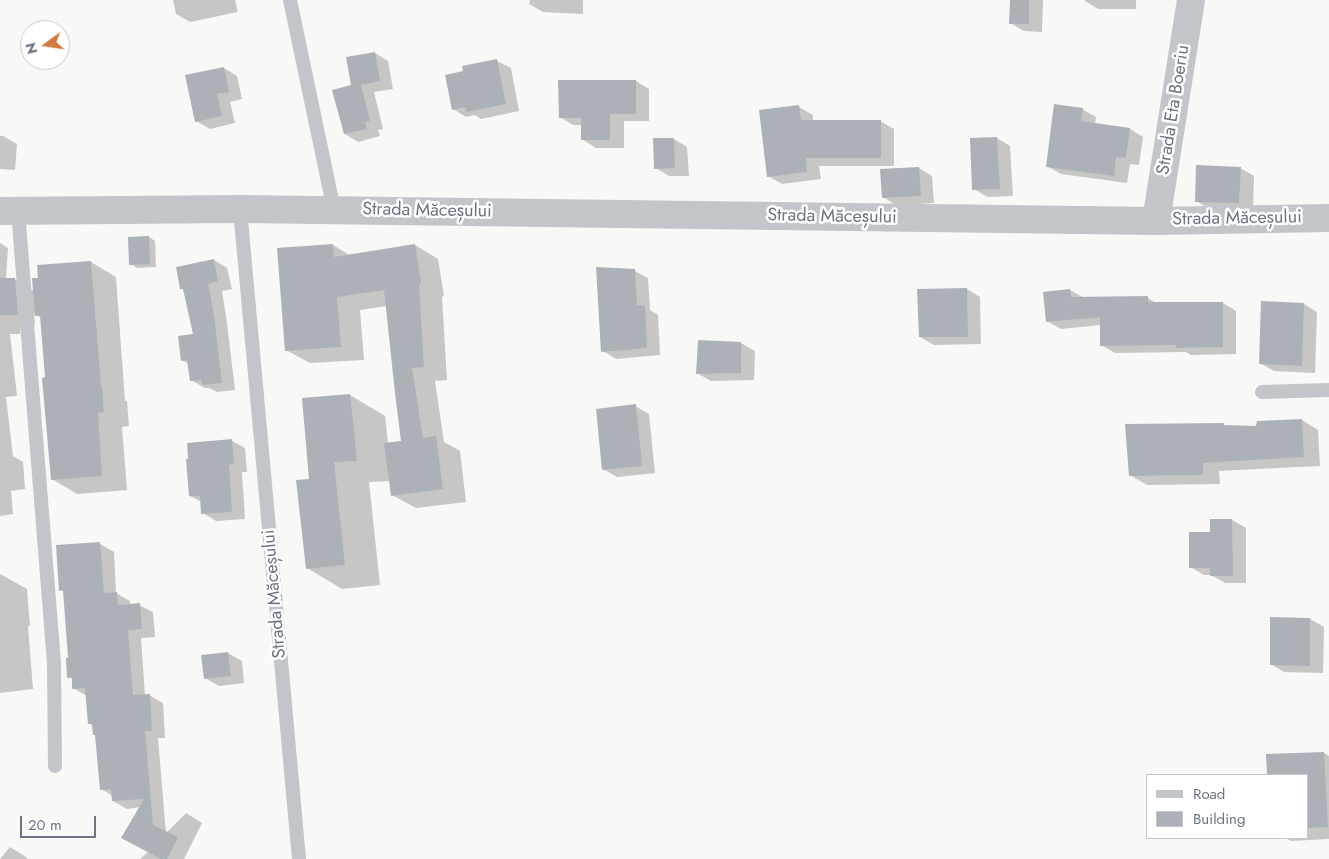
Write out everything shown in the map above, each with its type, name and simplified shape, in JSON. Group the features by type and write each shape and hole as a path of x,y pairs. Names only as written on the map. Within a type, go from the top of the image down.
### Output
{"street":[{"name":"Strada Eta Boeriu","path":"1156,221 1191,0"},
{"name":"Strada Măceșului","path":"9,211 240,209 1156,221 1329,218"}],"lane":[{"path":"290,0 334,210"},
{"name":"Strada Măceșului","path":"240,209 299,859"},
{"name":"Strada Măceșului","path":"9,211 54,663 55,766"},
{"path":"1262,392 1329,390"}],"building":[{"path":"1010,0 1029,0 1029,24 1009,24"},
{"path":"375,52 380,81 361,85 370,121 365,122 367,129 344,134 332,90 351,85 346,57"},
{"path":"497,59 506,104 467,112 465,107 452,110 445,75 463,71 462,66"},
{"path":"224,67 229,92 217,94 222,116 195,122 185,75"},
{"path":"558,80 636,80 636,114 610,114 610,140 581,140 581,118 559,118"},
{"path":"1054,104 1083,108 1081,121 1130,128 1126,158 1116,157 1114,176 1046,167"},
{"path":"799,105 801,120 881,120 881,158 806,158 807,172 767,177 759,110"},
{"path":"997,137 1000,189 972,190 970,138"},
{"path":"653,138 674,138 675,168 654,169"},
{"path":"1196,165 1241,167 1239,203 1195,202"},
{"path":"919,167 921,196 882,198 880,169"},
{"path":"149,236 150,264 129,265 128,237"},
{"path":"333,244 334,257 415,244 421,283 419,284 424,367 412,368 423,438 436,436 443,489 391,496 384,443 401,441 384,290 337,297 341,347 285,351 277,248"},
{"path":"214,259 218,281 208,284 214,315 222,383 202,385 202,380 190,381 187,360 181,361 178,336 193,334 183,289 180,289 176,267"},
{"path":"91,261 104,412 98,413 102,476 51,480 42,378 45,377 40,316 35,316 32,278 38,278 37,265"},
{"path":"596,267 635,269 637,305 645,306 647,348 601,352"},
{"path":"0,278 15,278 18,315 0,315"},
{"path":"967,288 968,337 919,337 917,289"},
{"path":"1070,289 1071,297 1148,296 1148,302 1223,302 1223,347 1176,348 1176,345 1100,346 1100,317 1046,322 1043,292"},
{"path":"1261,301 1304,303 1302,366 1259,364"},
{"path":"698,340 741,342 741,373 696,374"},
{"path":"350,394 357,461 334,462 345,565 306,569 296,480 309,479 302,398"},
{"path":"636,404 642,466 602,470 596,409"},
{"path":"1302,419 1304,457 1203,463 1203,475 1129,476 1125,424 1224,423 1224,425 1256,426 1257,421"},
{"path":"232,439 234,464 229,465 232,512 201,514 200,496 189,496 186,459 188,459 187,443"},
{"path":"1210,519 1232,519 1233,576 1210,576 1210,568 1189,568 1189,532 1210,532"},
{"path":"100,542 104,593 117,592 118,605 140,603 142,629 128,630 133,695 150,694 152,731 145,731 153,825 178,837 167,859 161,859 121,838 144,799 112,801 111,789 100,790 95,735 93,735 92,724 88,724 85,688 72,689 72,677 67,678 66,658 68,658 63,590 59,591 56,545"},
{"path":"1270,617 1310,618 1310,666 1270,665"},
{"path":"228,652 231,676 204,679 201,655"},
{"path":"1324,752 1328,827 1309,828 1309,774 1267,774 1266,754"}]}
